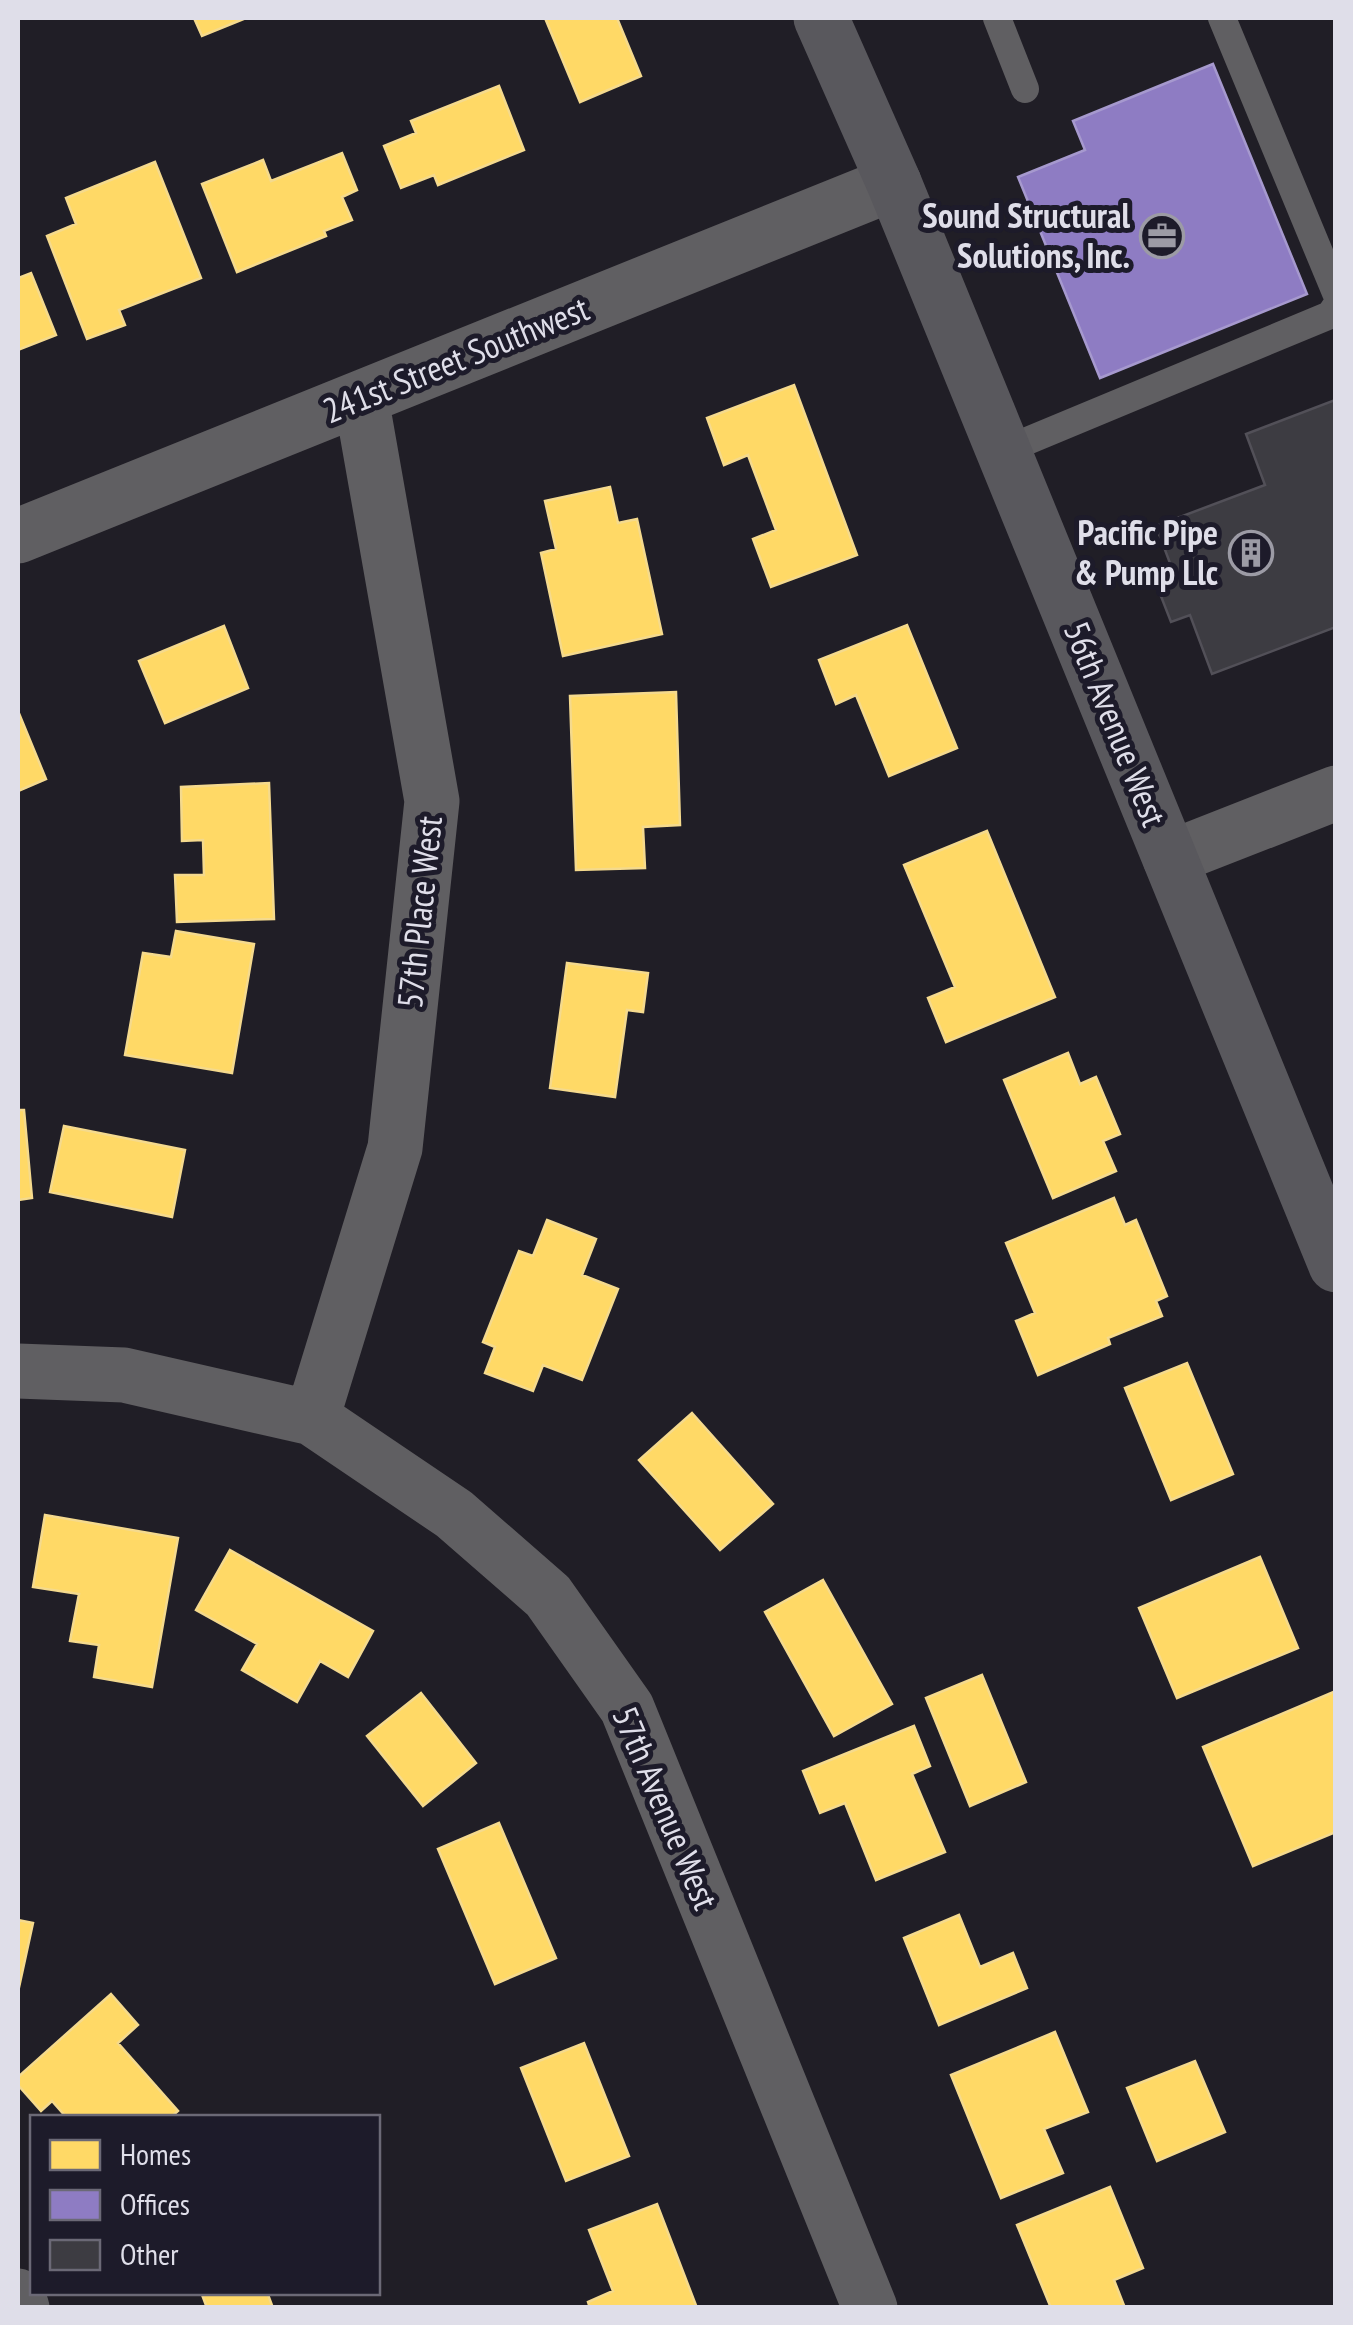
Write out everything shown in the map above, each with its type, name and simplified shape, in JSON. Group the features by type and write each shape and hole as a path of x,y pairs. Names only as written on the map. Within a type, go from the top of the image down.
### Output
{"main road":[{"name":"56th Avenue West","path":"822,18 894,184 1336,1265"}],"street":[{"name":"241st Street Southwest","path":"18,536 894,184"},
{"name":"57th Place West","path":"312,1418 395,1148 432,801 362,398"},
{"path":"1170,858 1336,793"},
{"path":"18,1371 124,1376 312,1418"},
{"name":"57th Avenue West","path":"312,1418 454,1514 548,1596 627,1708 870,2308"},
{"path":"18,2296 22,2308"}],"lane":[{"path":"997,18 1025,89"},
{"path":"1222,18 1336,292"},
{"path":"1003,451 1330,316 1336,306"}],"building: Homes":[{"path":"194,18 246,18 202,36"},
{"path":"545,18 617,18 641,76 580,102"},
{"path":"499,86 524,150 438,185 434,175 401,188 384,146 416,133 411,121"},
{"path":"342,153 357,190 342,197 352,220 324,231 326,236 237,272 202,184 263,160 271,181"},
{"path":"155,162 201,278 119,310 125,325 87,339 47,236 76,224 66,198"},
{"path":"31,273 56,335 18,350 18,278"},
{"path":"794,385 857,555 771,587 753,539 776,530 748,455 724,465 707,418"},
{"path":"610,487 618,523 637,519 662,634 563,656 541,553 556,549 545,501"},
{"path":"907,625 957,748 889,776 856,695 836,704 819,660"},
{"path":"224,626 248,688 165,723 139,661"},
{"path":"676,692 680,825 643,827 645,868 576,870 570,696"},
{"path":"18,711 46,779 18,791"},
{"path":"269,783 274,919 177,922 175,875 204,875 203,840 182,841 181,787"},
{"path":"987,831 1055,997 946,1042 928,998 955,987 904,865"},
{"path":"176,931 254,944 232,1073 125,1055 143,953 171,957"},
{"path":"567,963 648,973 643,1012 627,1010 615,1097 550,1088"},
{"path":"1068,1053 1080,1084 1096,1077 1120,1134 1103,1141 1116,1171 1053,1198 1004,1080"},
{"path":"18,1110 24,1110 32,1198 18,1200"},
{"path":"64,1126 185,1150 172,1217 50,1192"},
{"path":"1114,1198 1125,1225 1136,1220 1167,1296 1156,1301 1162,1316 1108,1338 1110,1344 1038,1375 1016,1321 1035,1313 1006,1243"},
{"path":"547,1220 596,1239 582,1275 618,1289 582,1380 543,1365 533,1391 485,1373 495,1347 483,1342 519,1251 533,1256"},
{"path":"1187,1363 1233,1474 1171,1500 1125,1388"},
{"path":"692,1413 773,1504 720,1550 639,1460"},
{"path":"45,1515 178,1538 152,1687 94,1677 99,1645 70,1641 79,1594 33,1587"},
{"path":"230,1550 373,1631 348,1677 320,1661 297,1702 242,1670 257,1644 196,1610"},
{"path":"1260,1557 1298,1648 1177,1698 1139,1608"},
{"path":"823,1580 892,1704 834,1736 765,1612"},
{"path":"982,1675 1026,1782 970,1806 926,1698"},
{"path":"1336,1691 1336,1832 1253,1866 1203,1747"},
{"path":"421,1693 476,1763 423,1806 367,1736"},
{"path":"914,1726 930,1766 912,1774 945,1852 876,1880 845,1803 820,1813 803,1771"},
{"path":"499,1823 556,1958 495,1984 438,1849"},
{"path":"959,1915 980,1967 1013,1953 1027,1988 939,2025 904,1938"},
{"path":"18,1920 33,1923 18,1992"},
{"path":"111,1994 138,2025 118,2043 178,2111 173,2115 64,2115 52,2101 41,2111 18,2085 18,2077"},
{"path":"1055,2032 1088,2112 1044,2129 1063,2173 1001,2198 951,2075"},
{"path":"584,2043 629,2156 566,2181 521,2068"},
{"path":"1195,2061 1225,2132 1157,2161 1127,2088"},
{"path":"1110,2187 1143,2268 1114,2280 1125,2308 1051,2308 1017,2225"},
{"path":"657,2204 697,2308 590,2308 588,2302 613,2291 589,2230"},
{"path":"202,2295 268,2295 273,2308 207,2308"}],"building: Offices":[{"name":"Sound Structural Solutions, Inc.","path":"1213,64 1307,294 1100,378 1018,177 1085,150 1073,121"}],"building: Other":[{"name":"Pacific Pipe & Pump Llc","path":"1335,400 1336,627 1212,674 1190,615 1171,622 1157,586 1176,579 1156,526 1265,485 1246,434"}],"place":[{"name":"Sound Structural Solutions, Inc.","path":"1162,236"},
{"name":"Pacific Pipe & Pump Llc","path":"1251,553"}]}
